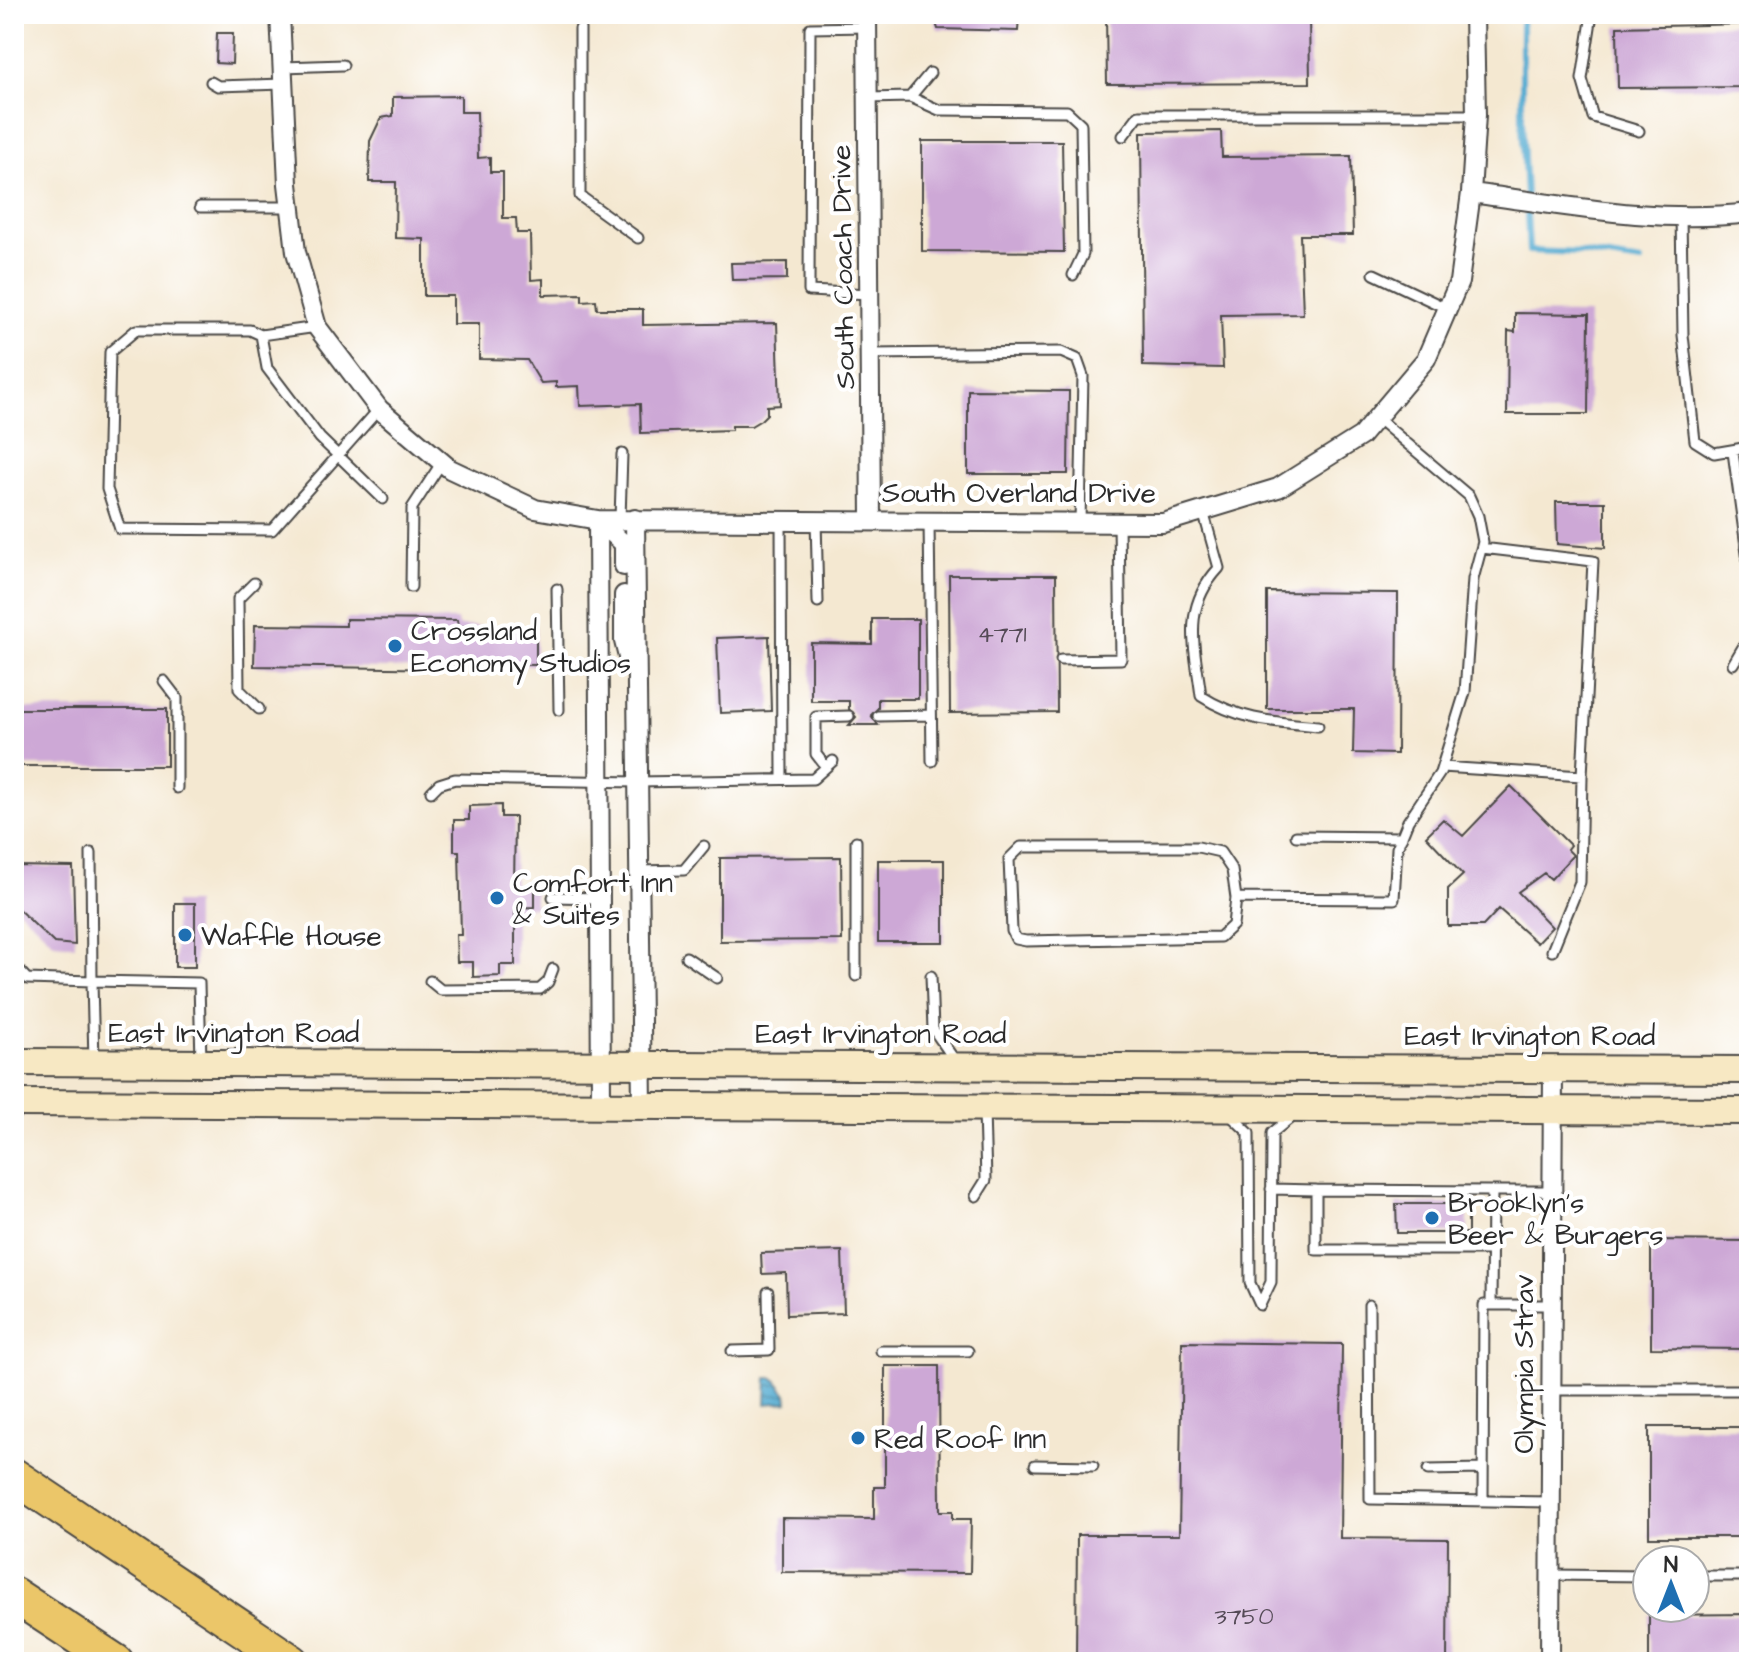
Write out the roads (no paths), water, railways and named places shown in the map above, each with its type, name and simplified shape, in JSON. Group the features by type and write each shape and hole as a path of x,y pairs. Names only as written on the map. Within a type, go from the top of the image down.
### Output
{"highway":[{"path":"14,1476 292,1662"},
{"path":"14,1595 116,1662"},
{"path":"14,1602 89,1662"}],"main road":[{"name":"East Irvington Road","path":"14,1062 601,1067 1553,1066 1749,1070"},
{"path":"14,1103 1749,1111"}],"street":[{"path":"280,14 296,252 317,327"},
{"name":"South Overland Drive","path":"317,327 379,409 442,462 535,509 598,520 871,519 1163,523 1278,488 1361,436 1426,359 1459,282 1471,193 1476,115 1474,14"},
{"name":"South Coach Drive","path":"867,21 871,519"},
{"path":"1471,193 1681,216 1749,213"},
{"path":"628,519 637,693 642,1106"},
{"path":"598,520 624,544 624,641 637,693"},
{"path":"598,520 601,1105"},
{"name":"Olympia Strav","path":"1550,1662 1553,1066"}],"lane":[{"path":"1592,14 1582,79 1593,117 1639,131"},
{"path":"867,21 810,28 809,291 871,295"},
{"path":"580,29 580,196 638,238"},
{"path":"211,82 218,86 343,65"},
{"path":"910,97 930,73"},
{"path":"868,98 910,97 939,110 1067,111 1076,117 1081,124 1083,254 1073,275"},
{"path":"1123,136 1139,115 1476,115"},
{"path":"200,207 291,207"},
{"path":"1681,216 1683,335 1695,441 1714,453 1749,447"},
{"path":"1374,274 1448,309"},
{"path":"317,327 261,335 250,330 136,330 110,352 107,489 120,529 272,530 379,409"},
{"path":"261,335 267,368 338,456 383,499"},
{"path":"871,354 1061,352 1077,359 1083,376 1080,522"},
{"path":"1236,898 1394,899 1397,848 1442,767 1465,692 1473,579 1482,548 1478,516 1469,496 1377,418"},
{"path":"1733,452 1749,568"},
{"path":"622,454 628,519"},
{"path":"411,587 412,508 442,462"},
{"path":"1203,511 1219,568 1202,586 1192,619 1201,696 1224,711 1249,719 1318,726"},
{"path":"781,519 782,779"},
{"path":"816,519 818,602"},
{"path":"929,520 932,761"},
{"path":"1061,660 1121,659 1119,523"},
{"path":"1482,548 1593,561 1580,882 1552,951"},
{"path":"254,583 238,599 239,689 259,709"},
{"path":"557,589 559,710"},
{"path":"1733,664 1749,637"},
{"path":"164,681 177,698 177,788"},
{"path":"878,716 931,715"},
{"path":"431,792 439,784 455,779 638,782 813,779 829,764 816,754 816,717 849,716"},
{"path":"1442,767 1582,776"},
{"path":"1296,836 1402,837"},
{"path":"856,841 856,976"},
{"path":"639,871 684,870 704,846"},
{"path":"1021,847 1198,847 1220,852 1232,870 1236,898 1233,925 1220,937 1026,941 1016,939 1012,931 1009,859 1021,847"},
{"path":"91,853 94,1063"},
{"path":"553,897 600,898"},
{"path":"686,957 717,978"},
{"path":"14,965 27,979 199,983 201,1064"},
{"path":"430,981 441,990 540,989 548,982 553,969"},
{"path":"931,976 933,1029 958,1065"},
{"path":"976,1196 986,1180 984,1108"},
{"path":"1224,1109 1249,1133 1250,1283 1260,1305 1271,1282 1272,1133 1300,1110"},
{"path":"1271,1189 1553,1191"},
{"path":"1316,1190 1316,1250 1491,1250"},
{"path":"1491,1305 1492,1191"},
{"path":"732,1351 769,1350 768,1292"},
{"path":"1369,1305 1370,1499 1551,1502"},
{"path":"1483,1501 1484,1305 1552,1305"},
{"path":"881,1351 968,1351"},
{"path":"1551,1390 1749,1390"},
{"path":"1035,1465 1093,1466"},
{"path":"1428,1470 1483,1469"},
{"path":"1550,1575 1631,1576"},
{"path":"1711,1576 1749,1576"}],"water":[{"path":"767,1378 774,1378 787,1394 788,1402 766,1404"}],"waterway":[{"path":"1522,14 1522,121 1529,251 1583,253 1641,262"}],"place":[{"name":"Crossland Economy Studios","path":"395,646"},
{"name":"Comfort Inn & Suites","path":"497,898"},
{"name":"Waffle House","path":"185,935"},
{"name":"Brooklyn's Beer & Burgers","path":"1432,1218"},
{"name":"Red Roof Inn","path":"858,1438"}]}
